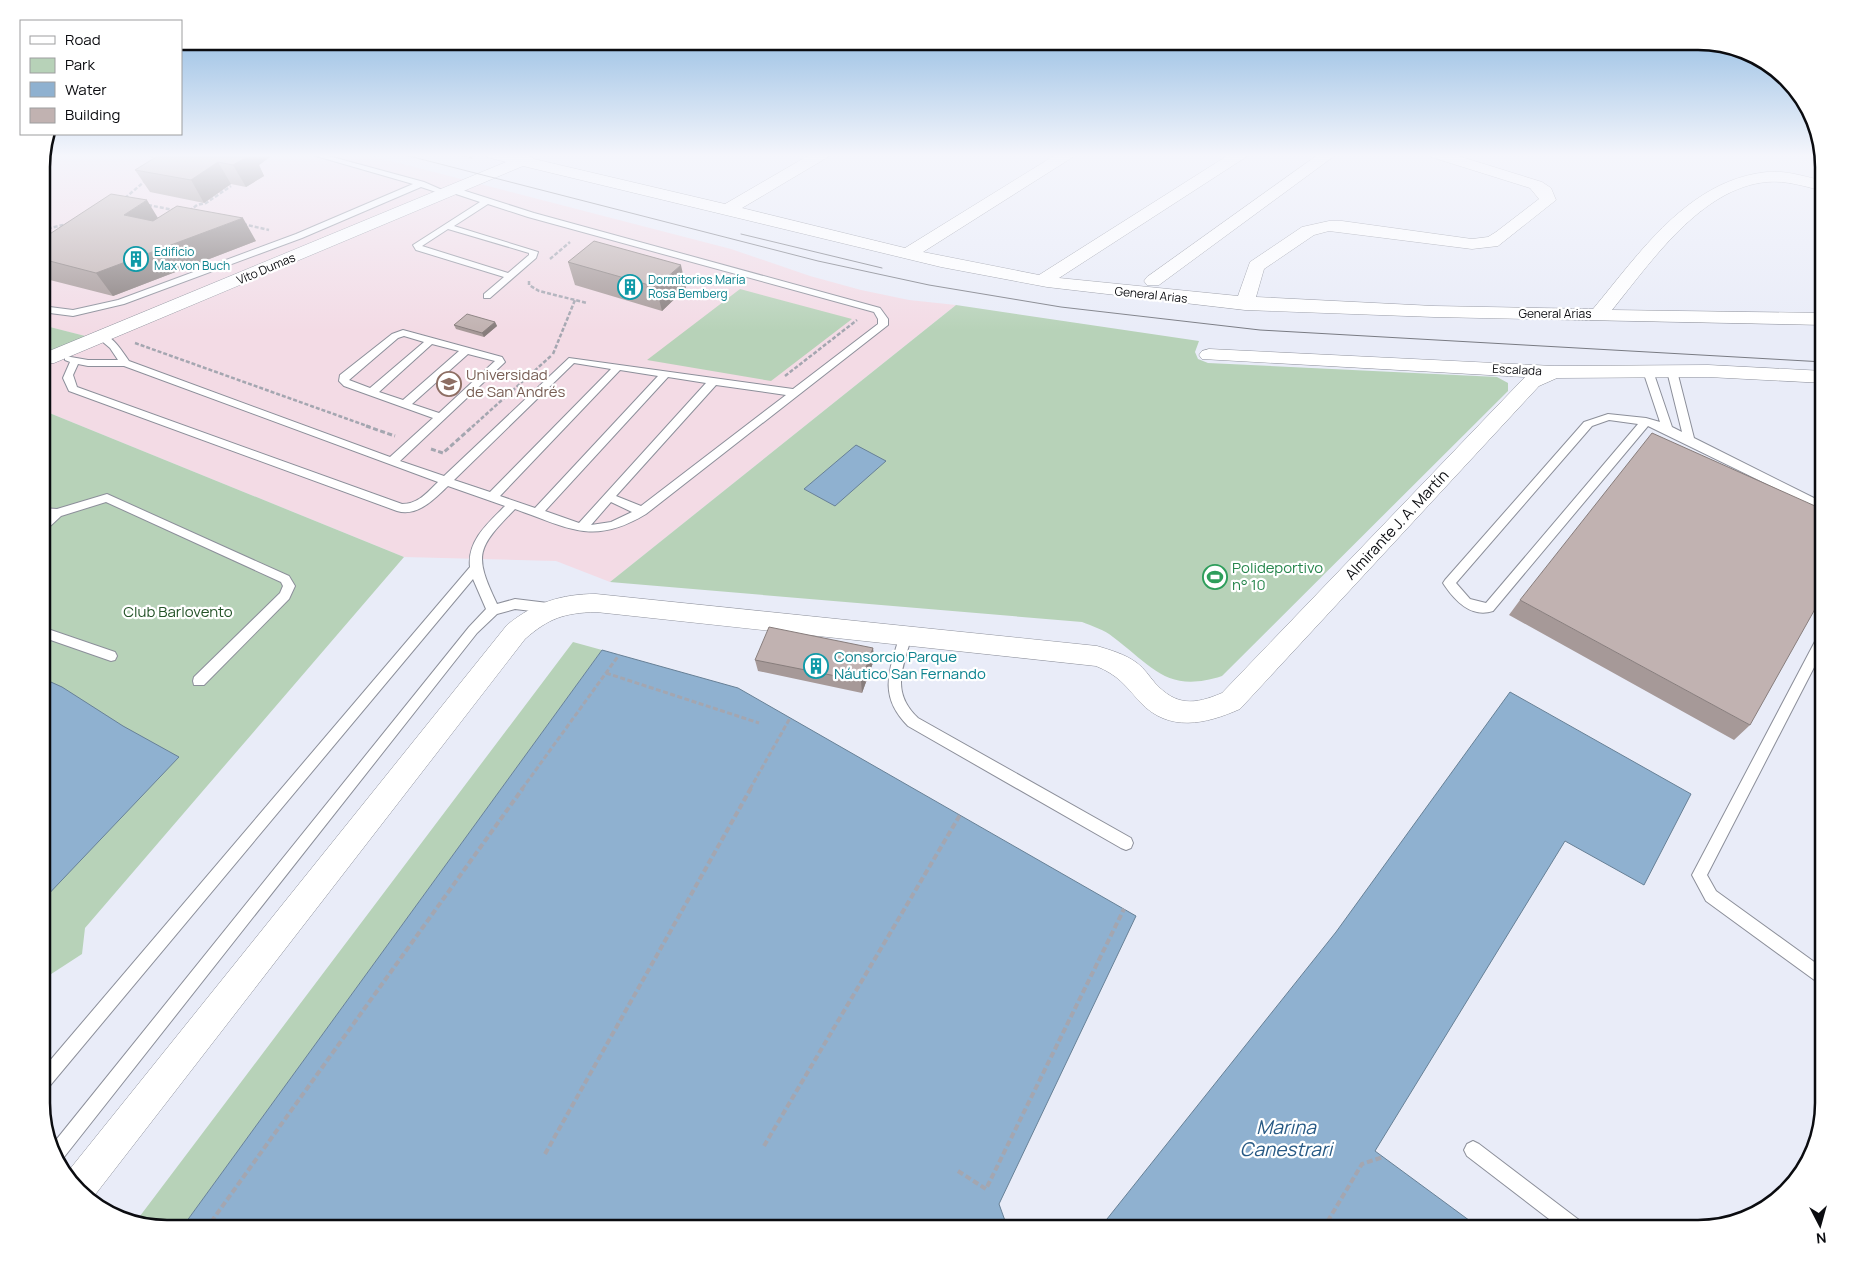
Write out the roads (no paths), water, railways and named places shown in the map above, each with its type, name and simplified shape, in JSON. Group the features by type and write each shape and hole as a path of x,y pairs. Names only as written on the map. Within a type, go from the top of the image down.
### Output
{"street":[{"name":"Vito Dumas","path":"56,358 398,213"},
{"name":"General Arias","path":"740,213 908,254 1042,281 1144,295 1245,304 1413,312 1815,319"},
{"path":"908,254 973,213"},
{"path":"1042,281 1148,213"},
{"path":"1153,282 1248,213"},
{"path":"1245,304 1256,266 1308,231 1329,226 1342,226 1472,244 1492,242 1530,213"},
{"path":"1599,314 1663,237 1691,213"},
{"name":"Escalada","path":"1210,355 1554,372 1672,371 1815,377"},
{"name":"Almirante J. A. Martín","path":"906,635 1098,656 1128,670 1158,702 1176,712 1194,714 1213,709 1236,696 1532,382 1554,372"},
{"path":"81,1183 516,632 548,608 571,603 596,603 906,635"}],"lane":[{"path":"50,310 73,313 120,302 299,236 352,213"},
{"path":"469,213 417,245 419,248 510,276"},
{"path":"56,358 125,363 392,462 581,528 598,530 614,527 642,511 883,325 883,319 877,310 531,213"},
{"path":"449,227 534,252 533,256 487,296"},
{"path":"392,462 500,360 403,333 395,336 344,377 344,381 348,384 439,417"},
{"path":"105,336 125,363"},
{"path":"371,392 430,341"},
{"path":"404,405 466,350"},
{"path":"56,358 67,374 67,382 73,389 401,508 410,508 424,502 572,360 795,393"},
{"path":"492,497 618,367"},
{"path":"1648,371 1667,429"},
{"path":"1672,371 1689,439"},
{"path":"536,512 665,374"},
{"path":"581,528 714,381"},
{"path":"1646,421 1489,608 1473,608 1460,598 1449,583 1588,424 1608,416 1646,421 1667,429 1815,503"},
{"path":"608,497 642,511"},
{"path":"50,513 57,513 107,498 285,579 289,586 285,596 199,681"},
{"path":"493,610 475,569 476,549 483,536 514,504"},
{"path":"50,520 57,513"},
{"path":"50,1073 475,569"},
{"path":"60,1149 467,638 493,610 515,604 548,608"},
{"path":"50,635 111,656"},
{"path":"906,635 893,688 902,714 1126,843"},
{"path":"1815,652 1700,875 1711,896 1815,972"},
{"path":"1473,1150 1565,1220"}],"water":[{"path":"856,445 886,461 835,506 804,489"},
{"path":"602,650 738,688 1136,916 999,1204 1005,1220 188,1220"},
{"path":"50,682 179,757 50,893"},
{"name":"Marina Canestrari","path":"1510,692 1691,794 1644,885 1565,841 1375,1151 1469,1220 1106,1220 1336,932"}],"tram line":[{"path":"632,213 818,261 929,285 1061,307 1260,330 1815,361"},
{"path":"741,234 882,268"}],"place":[{"name":"Edificio Max von Buch","path":"136,259"},
{"name":"Dormitorios María Rosa Bemberg","path":"630,287"},
{"name":"Universidad de San Andrés","path":"449,384"},
{"name":"Polideportivo n° 10","path":"1215,577"},
{"name":"Consorcio Parque Náutico San Fernando","path":"816,666"}],"park label":[{"name":"Club Barlovento","path":"178,612"}]}
